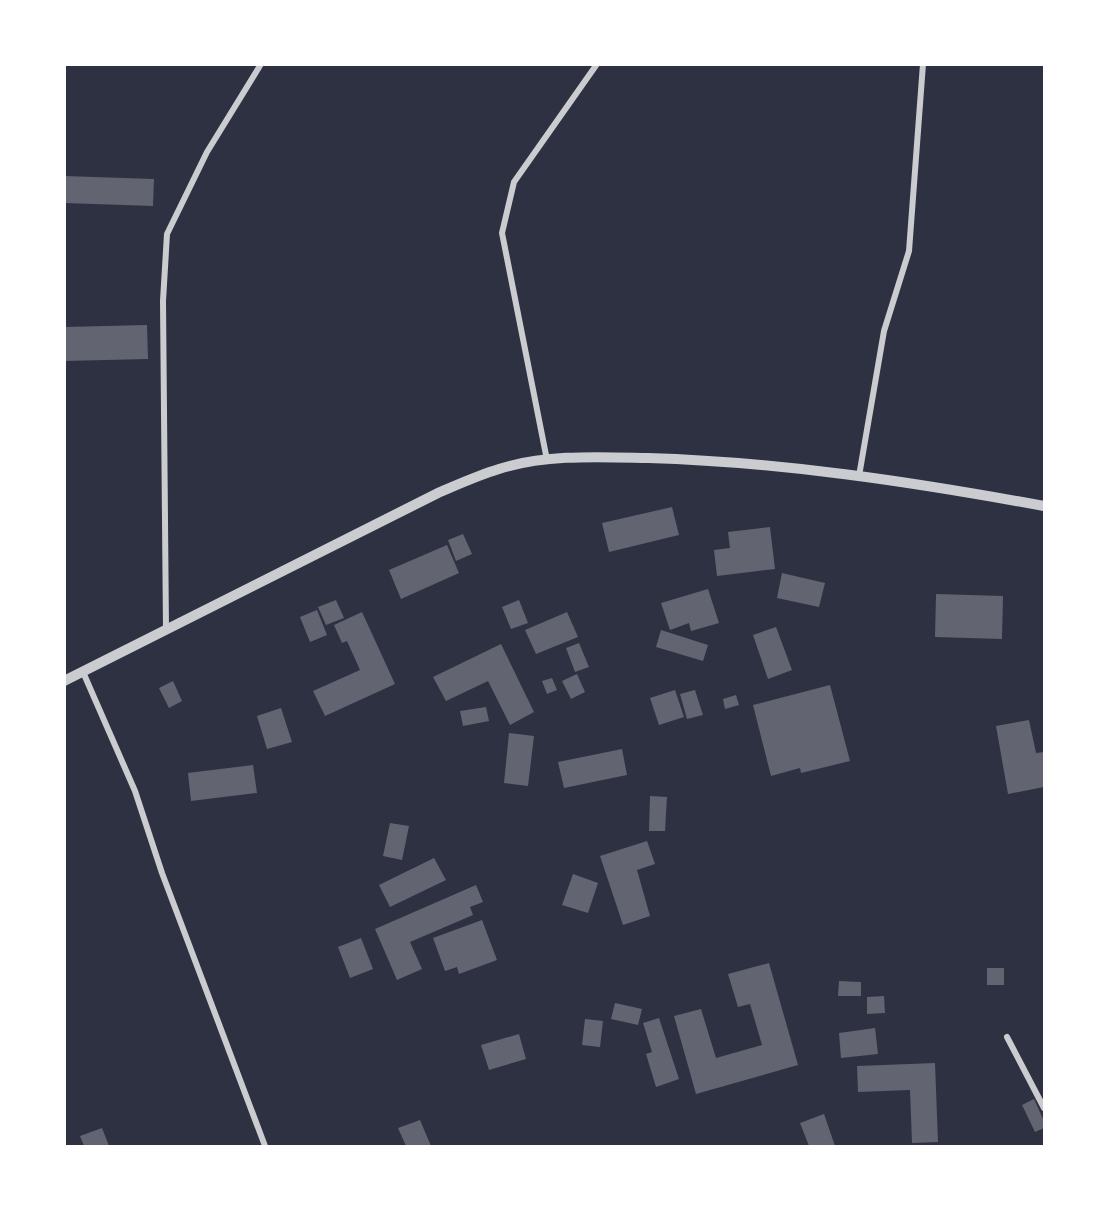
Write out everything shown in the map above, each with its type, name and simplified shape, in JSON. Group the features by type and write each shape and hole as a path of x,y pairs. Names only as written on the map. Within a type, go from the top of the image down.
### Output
{"street":[{"path":"166,631 163,301 167,234 207,152 261,64"},
{"path":"547,460 502,233 514,182 597,64"},
{"path":"859,476 884,331 909,251 923,64"},
{"path":"64,681 440,492 500,468 547,460 603,457 725,460 902,480 1044,506"},
{"path":"82,672 135,791 162,873 265,1146"},
{"path":"1007,1037 1044,1108"}],"building":[{"path":"64,176 154,179 153,206 64,203"},
{"path":"147,325 148,359 64,361 64,327"},
{"path":"672,507 679,535 609,552 602,523"},
{"path":"770,527 775,569 717,576 714,550 730,548 728,532"},
{"path":"463,534 472,554 456,561 448,540"},
{"path":"447,545 459,573 401,599 389,570"},
{"path":"782,573 825,583 819,607 777,598"},
{"path":"708,589 719,623 691,631 689,623 670,630 661,603"},
{"path":"936,594 1003,596 1002,639 935,637"},
{"path":"336,600 344,618 326,625 318,607"},
{"path":"519,600 528,623 511,629 502,607"},
{"path":"317,610 327,635 310,642 300,617"},
{"path":"362,612 395,684 325,716 313,691 360,670 347,641 342,643 334,625"},
{"path":"567,612 578,637 536,654 525,630"},
{"path":"776,627 792,670 768,679 753,635"},
{"path":"661,630 708,645 703,661 656,647"},
{"path":"579,643 589,667 575,672 566,648"},
{"path":"501,644 534,712 510,725 488,681 446,701 433,677"},
{"path":"577,674 585,692 571,699 562,681"},
{"path":"552,678 557,690 547,694 542,681"},
{"path":"173,681 182,701 169,708 159,688"},
{"path":"830,685 850,761 801,773 800,768 771,776 753,705"},
{"path":"675,690 684,717 659,725 650,698"},
{"path":"695,690 703,715 687,719 680,694"},
{"path":"736,695 739,705 725,709 723,699"},
{"path":"486,707 489,721 463,726 460,711"},
{"path":"281,708 292,742 267,749 257,716"},
{"path":"1029,720 1036,753 1044,752 1044,787 1008,794 996,726"},
{"path":"509,733 534,736 528,786 504,783"},
{"path":"622,749 627,775 564,788 558,762"},
{"path":"253,765 257,793 191,801 188,773"},
{"path":"650,796 667,797 665,831 649,831"},
{"path":"390,823 409,826 402,860 383,856"},
{"path":"647,841 655,864 637,870 650,916 623,925 600,856"},
{"path":"434,858 446,880 390,907 379,885"},
{"path":"573,874 598,883 588,913 562,905"},
{"path":"476,885 483,902 470,907 473,915 410,942 422,969 397,980 375,929"},
{"path":"482,920 497,960 459,974 457,967 445,971 433,938"},
{"path":"361,938 373,969 350,978 338,947"},
{"path":"769,963 798,1065 696,1094 674,1016 701,1009 716,1058 762,1045 750,1004 738,1007 728,974"},
{"path":"987,968 1004,968 1004,985 987,985"},
{"path":"839,981 861,982 861,996 838,996"},
{"path":"884,996 885,1013 867,1014 867,997"},
{"path":"615,1003 642,1009 638,1025 611,1019"},
{"path":"659,1018 679,1079 656,1087 646,1054 652,1052 643,1023"},
{"path":"585,1019 603,1021 600,1047 582,1045"},
{"path":"875,1028 878,1054 841,1058 839,1033"},
{"path":"519,1034 526,1059 489,1070 481,1045"},
{"path":"935,1063 938,1142 912,1143 910,1090 858,1092 857,1066"},
{"path":"1034,1099 1044,1121 1044,1128 1035,1132 1022,1105"},
{"path":"824,1114 835,1146 809,1146 800,1123"},
{"path":"420,1120 431,1146 406,1146 398,1128"},
{"path":"102,1128 109,1146 84,1146 80,1136"}]}
